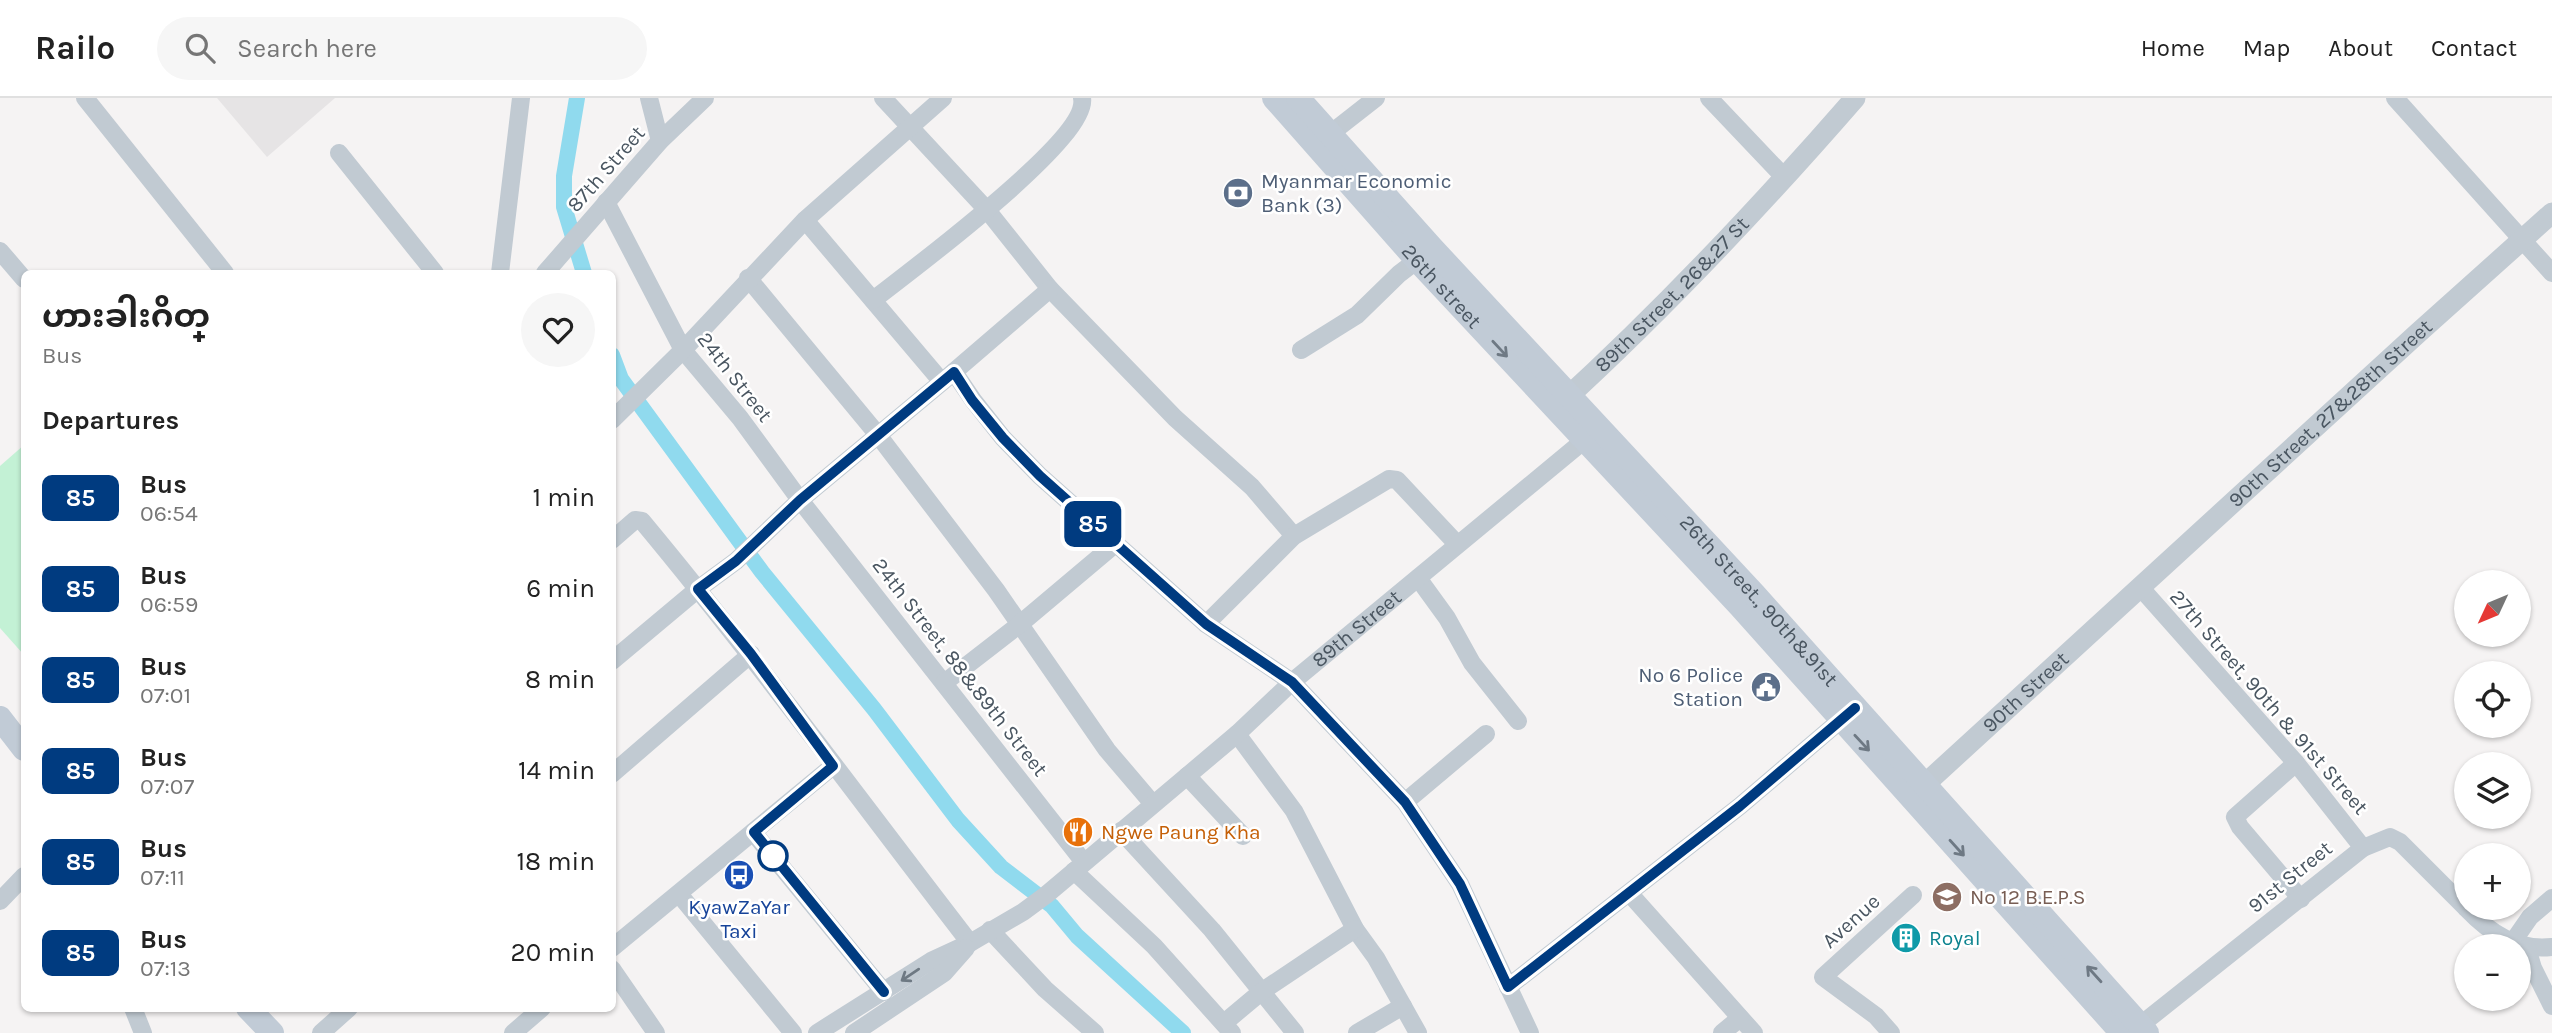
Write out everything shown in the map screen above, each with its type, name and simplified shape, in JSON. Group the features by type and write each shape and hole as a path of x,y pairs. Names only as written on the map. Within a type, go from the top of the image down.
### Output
{"main road":[{"name":"26th street","path":"1274,98 1323,140 1592,434"},
{"name":"26th street","path":"1298,98 1323,140"},
{"name":"26th Street., 90th&91st","path":"1592,434 1747,600 2135,1031"},
{"path":"0,718 21,745"},
{"path":"252,1012 272,1033"}],"street":[{"path":"85,98 223,270"},
{"path":"500,270 521,98"},
{"path":"649,98 660,141"},
{"name":"87th Street","path":"548,270 660,141 705,98"},
{"path":"883,98 987,210 1050,289 1175,418 1252,487 1294,536"},
{"path":"619,415 805,220 943,98"},
{"path":"873,300 987,210 1047,155 1078,119 1083,106 1082,98"},
{"path":"1323,140 1376,98"},
{"path":"1709,98 1785,178 1855,98"},
{"path":"2395,98 2552,273"},
{"path":"340,153 433,270"},
{"name":"89th Street, 26&27 St","path":"1562,402 1688,279 1785,178"},
{"name":"24th Street","path":"606,202 683,350 740,418 800,500"},
{"path":"2521,240 2552,213"},
{"path":"805,220 873,300 972,400 1003,438 1040,476 1206,624 1292,682 1405,802 1460,884 1530,1033"},
{"name":"90th Street, 27&28th Street","path":"2140,587 2521,240"},
{"path":"0,251 21,276"},
{"path":"1301,350 1357,315 1399,274 1425,254"},
{"path":"748,278 878,435 1020,624 1107,750 1153,804"},
{"path":"616,658 736,561 800,500 1050,289"},
{"name":"89th Street","path":"970,943 1046,895 1237,734 1292,682 1592,434"},
{"path":"1206,624 1294,536 1392,478 1397,480 1457,544"},
{"name":"24th Street, 88&89th Street","path":"800,500 944,683 1079,866 1228,1028"},
{"path":"616,537 635,520 642,521 751,654 833,766 970,943"},
{"path":"944,683 1020,624 1115,544"},
{"path":"1418,578 1447,618 1472,663 1518,721"},
{"name":"27th Street, 90th & 91st Street","path":"2140,587 2296,763 2363,848"},
{"name":"90th Street","path":"1918,791 2140,587"},
{"path":"616,771 751,654"},
{"path":"1508,987 1740,806 1848,714"},
{"path":"1237,734 1294,811 1355,929 1376,958 1418,1033"},
{"path":"1405,802 1486,734"},
{"path":"2296,763 2235,817 2235,821 2301,899"},
{"path":"616,945 833,766"},
{"path":"1187,776 1243,836"},
{"path":"1121,831 1212,930 1295,1033"},
{"path":"754,832 884,992"},
{"name":"91st Street","path":"2135,1031 2363,848 2382,839 2396,839 2454,896"},
{"path":"0,901 21,879"},
{"path":"679,894 793,1033"},
{"path":"1630,894 1754,1033"},
{"name":"Avenue","path":"1891,1033 1877,1016 1823,977 1913,895"},
{"path":"2523,934 2530,917 2552,898"},
{"name":"91st Street","path":"2478,920 2494,934"},
{"path":"1228,1028 1261,992 1355,929"},
{"path":"990,930 1045,989 1096,1033"},
{"path":"817,1033 931,961 970,943"},
{"path":"854,1033 944,972 970,943"},
{"path":"2531,946 2552,947"},
{"path":"2531,965 2552,1006"},
{"path":"616,975 656,1033"},
{"path":"1357,1033 1403,1006"},
{"path":"135,1012 143,1033"},
{"path":"321,1033 345,1012"},
{"path":"513,1033 537,1012"},
{"path":"1722,1033 1740,1018"}],"shaded area":[{"path":"217,98 335,98 267,157"}],"green space":[{"path":"21,448 21,652 0,628 0,466"}],"waterway":[{"path":"577,98 564,176 564,207 583,270"},
{"path":"616,366 621,379 762,572 874,709 958,820 1001,867 1052,906 1077,936 1183,1033"}],"bus line":[{"name":"85","path":"884,992 754,832 833,766 751,654 698,589 736,561 800,500 954,372 972,400 1003,438 1040,476 1206,624 1292,682 1405,802 1460,884 1508,987 1740,806 1855,708"}],"place":[{"name":"Myanmar Economic Bank (3)","path":"1238,193"},
{"name":"No 6 Police Station","path":"1766,687"},
{"name":"Ngwe Paung Kha","path":"1078,832"},
{"name":"KyawZaYar Taxi","path":"739,875"},
{"name":"No 12 B.E.P.S","path":"1947,897"},
{"name":"Royal","path":"1906,938"}]}
